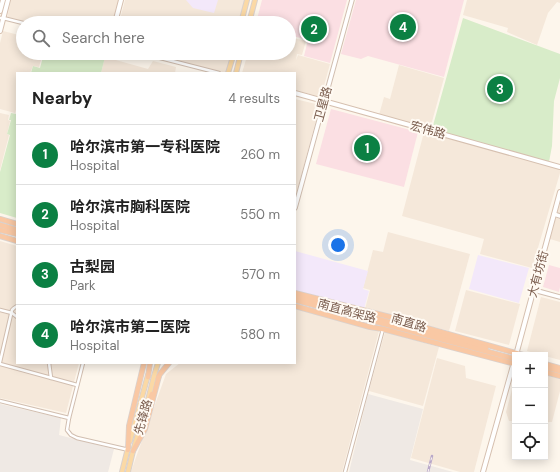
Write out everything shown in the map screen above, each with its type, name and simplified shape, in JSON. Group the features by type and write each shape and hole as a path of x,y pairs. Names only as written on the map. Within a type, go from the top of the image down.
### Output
{"highway":[{"path":"0,218 16,223"},
{"path":"0,225 16,230"},
{"path":"0,230 16,234"},
{"path":"0,235 16,239"},
{"path":"296,293 412,325 418,324"},
{"name":"南直路","path":"296,293 418,324 423,327 512,354"},
{"name":"南直高架路","path":"296,297 512,354"},
{"name":"南直高架路","path":"296,300 512,362"},
{"path":"296,305 363,323 370,327"},
{"name":"南直路","path":"296,305 370,327 512,362"},
{"path":"548,363 560,366"},
{"path":"130,450 129,426 144,364"},
{"path":"148,377 151,364"},
{"path":"145,411 159,376 170,364"},
{"path":"548,368 560,371"},
{"path":"548,373 560,376"},
{"path":"130,450 145,429 159,376"}],"main road":[{"path":"0,11 3,0"},
{"path":"0,30 8,0"},
{"path":"118,16 122,0"},
{"path":"243,16 247,0"},
{"path":"251,16 255,0"},
{"path":"228,72 232,60"},
{"path":"236,72 239,60"},
{"name":"宏伟路","path":"296,93 560,167"},
{"name":"大有坊街","path":"517,352 560,192"},
{"name":"先锋路","path":"122,472 145,411 158,364"},
{"path":"483,472 512,373"},
{"name":"先锋路","path":"128,472 130,450 148,377"}],"street":[{"name":"卫星路","path":"296,204 352,0"},
{"path":"2,18 16,21"},
{"path":"168,60 215,72"},
{"path":"554,214 560,216"},
{"path":"534,290 560,297"},
{"path":"16,307 12,313 0,363 77,385"},
{"path":"0,310 12,313 16,316"},
{"path":"345,472 383,329"},
{"path":"49,364 51,378"},
{"path":"83,364 69,418 68,430 71,435 77,438 130,450"},
{"path":"0,401 69,418"}],"shaded area":[{"path":"11,0 120,0 116,16 16,16 16,20 7,18"},
{"path":"125,0 245,0 241,16 121,16"},
{"path":"186,0 218,0 214,13 193,8"},
{"path":"262,0 347,0 330,63 304,56 308,40 296,37 296,16 258,16"},
{"path":"356,0 464,0 444,77 368,56 361,59 341,54"},
{"path":"467,0 560,0 560,3 557,2 548,13 537,45 507,32 508,28 463,15"},
{"path":"3,31 16,34 16,60 41,60 39,67 33,66 30,72 16,72 15,113 0,109 0,43"},
{"path":"296,39 306,41 302,55 297,54 296,60"},
{"path":"298,55 330,64 321,97 296,90 296,72 242,72 246,60 296,60"},
{"path":"104,60 116,60 148,69 153,61 176,67 175,72 101,72"},
{"path":"173,60 229,60 226,72"},
{"path":"399,65 444,78 430,129 379,115 384,97 390,99"},
{"path":"296,99 320,105 296,195"},
{"path":"331,109 418,132 404,187 316,164"},
{"path":"0,113 9,115 8,120 10,121 7,134 9,135 0,170"},
{"path":"424,132 560,168 560,173 532,268 480,254 484,239 402,216"},
{"path":"560,203 560,242 550,239"},
{"path":"388,232 470,254 449,331 365,309 370,290 363,288 373,250 383,252"},
{"path":"0,241 16,246 16,364 79,364 66,413 0,398"},
{"path":"296,251 368,271 363,289 369,291 364,309 296,290"},
{"path":"478,255 529,268 519,303 469,289"},
{"path":"549,265 560,268 559,292 543,287"},
{"path":"466,290 520,304 509,345 455,331"},
{"path":"541,297 560,302 560,360 548,357 548,352 527,351"},
{"path":"296,309 379,331 342,472 131,472 166,374 179,364 296,364"},
{"path":"385,332 439,347 423,406 369,391"},
{"path":"437,358 465,366 466,378 496,386 474,472 460,472 411,458"},
{"path":"548,376 560,379 560,391 552,422 548,422"},
{"path":"512,389 512,421 509,421 506,412"},
{"path":"368,394 423,409 410,460 453,472 349,472"},
{"path":"0,404 61,418 59,435 114,449 108,472 0,472"}],"green space":[{"path":"463,18 560,54 560,78 554,101 552,146 549,162 432,129"},
{"path":"42,60 104,60 101,72 31,72 33,66 40,68"},
{"path":"11,113 16,114 16,218 0,213 0,172 10,135 7,134 11,120 9,120"}],"railway":[{"path":"428,472 432,456"}],"place":[{"name":"哈尔滨市第二医院","path":"403,27"},
{"name":"哈尔滨市胸科医院","path":"314,29"},
{"name":"古梨园","path":"500,89"},
{"name":"哈尔滨市第一专科医院","path":"367,148"}]}
